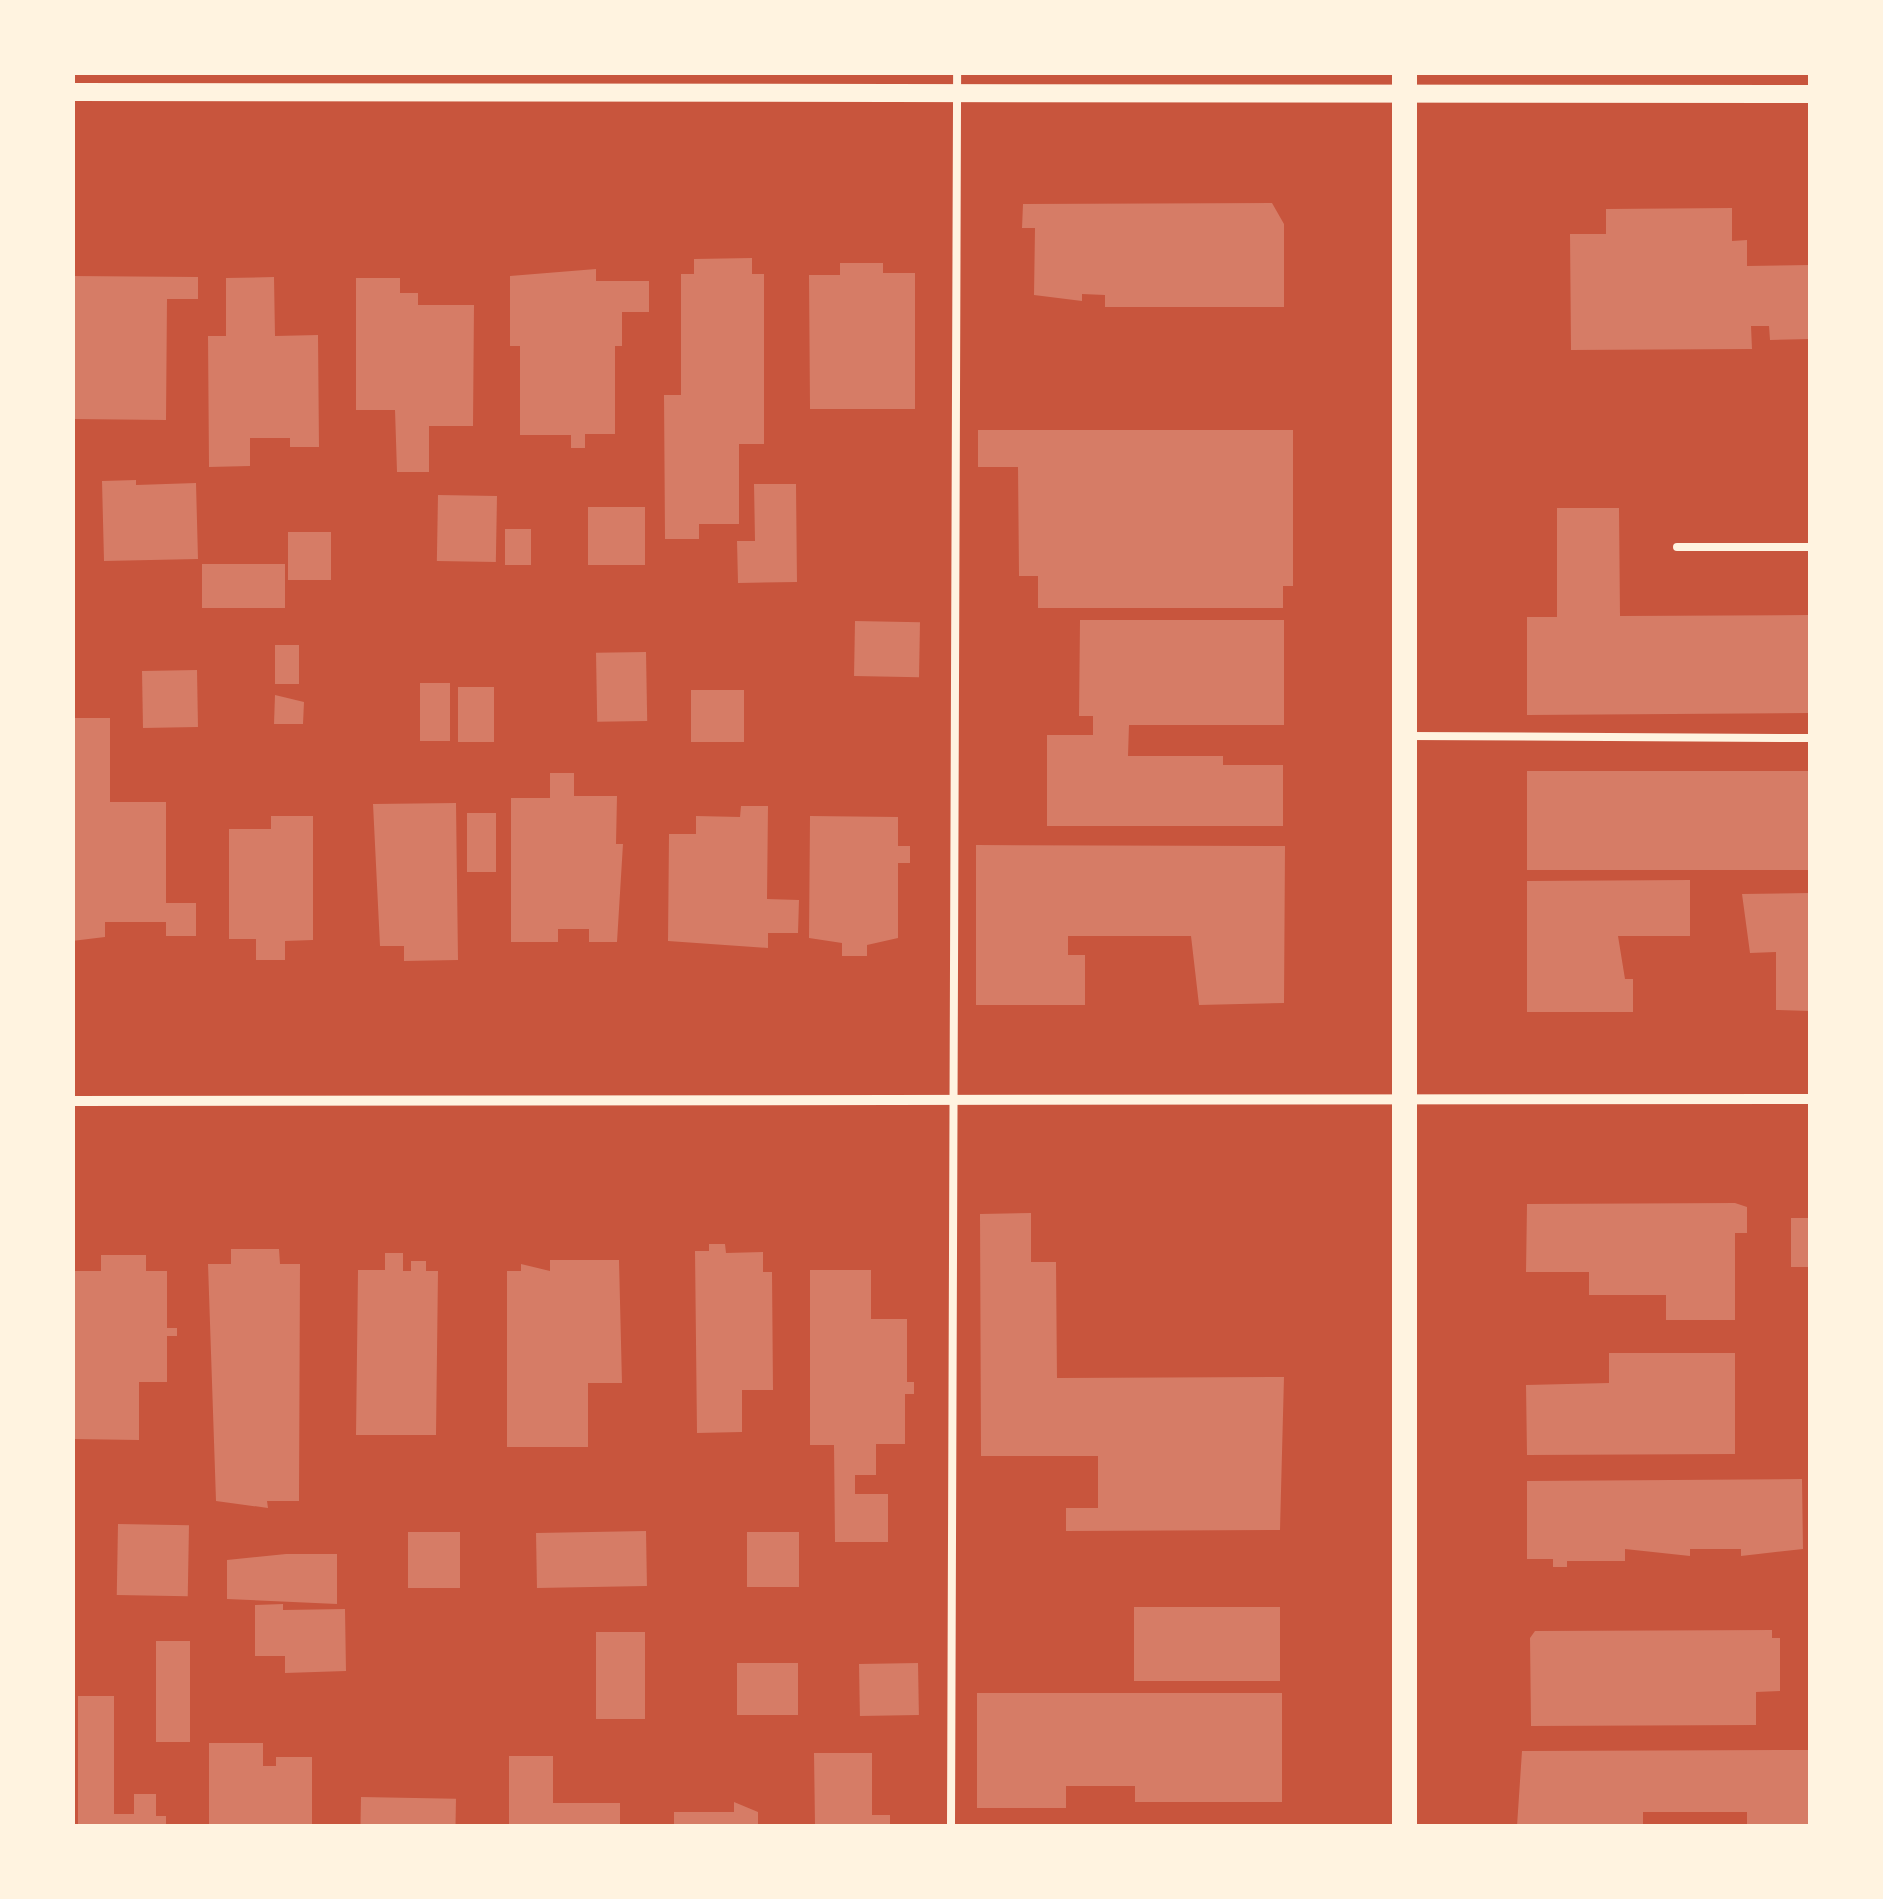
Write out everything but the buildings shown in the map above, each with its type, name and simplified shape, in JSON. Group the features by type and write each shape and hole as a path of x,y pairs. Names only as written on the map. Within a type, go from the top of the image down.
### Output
{"main road":[{"path":"1404,82 1404,1826"}],"street":[{"path":"72,92 957,92 1404,82 1810,94"},
{"path":"72,1101 1810,1099"}],"lane":[{"path":"952,1826 950,1100 956,72"},
{"path":"1677,547 1810,547"},
{"path":"1403,736 1810,738"}]}
